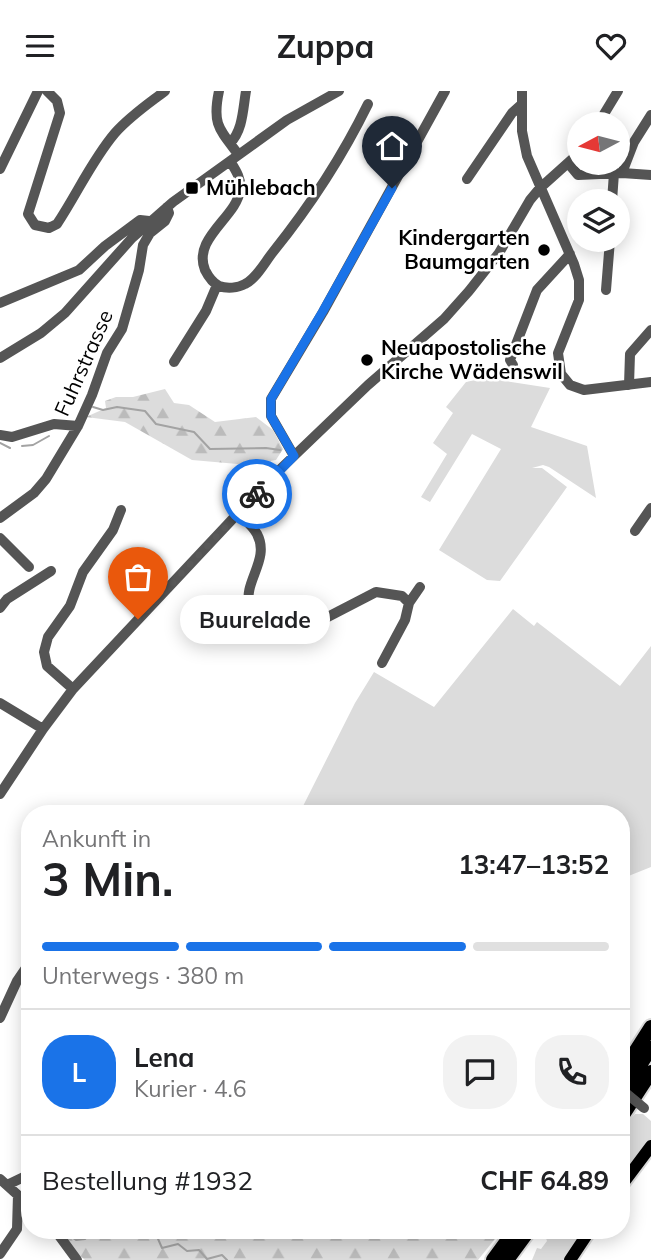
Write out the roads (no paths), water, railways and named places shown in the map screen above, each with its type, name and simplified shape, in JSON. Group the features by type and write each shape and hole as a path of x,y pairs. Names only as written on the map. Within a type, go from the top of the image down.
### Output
{"highway":[{"path":"630,1060 651,1027"},
{"path":"630,1081 651,1048"},
{"path":"630,1104 651,1072"},
{"path":"493,1260 517,1239"},
{"path":"508,1260 521,1239"}],"main road":[{"path":"630,1174 651,1146"},
{"path":"570,1260 584,1239"}],"street":[{"path":"0,168 38,91"},
{"path":"47,91 57,101 60,113 28,214 35,225 49,228 57,224 100,152 115,133 128,119 165,91"},
{"path":"219,91 215,116 217,125 230,143 240,180 240,192 203,253 205,269 217,285 236,287 251,280 311,201 346,148 368,104"},
{"path":"230,143 236,138 246,91"},
{"path":"0,358 41,333 65,313 149,221 166,207 288,120 327,94 339,91"},
{"path":"294,456 271,416 271,399 445,91"},
{"path":"522,91 523,140 540,188 578,274 579,294 575,312 558,353 561,374 570,385 584,390 651,382"},
{"path":"605,112 618,91"},
{"path":"467,179 512,113 522,104"},
{"path":"630,150 651,115"},
{"path":"0,794 73,689 294,456 432,330 470,291 499,253 525,207 540,188 567,164"},
{"path":"630,174 651,176"},
{"name":"Fuhrstrasse","path":"0,518 34,493 46,479 78,426 107,353 122,329 143,245 150,233 167,218 169,213 166,207"},
{"path":"0,303 79,270 140,220 149,221"},
{"path":"606,290 609,252"},
{"path":"513,365 510,360 537,291 570,254"},
{"path":"174,362 206,311 217,285"},
{"path":"629,385 629,354 651,330"},
{"path":"0,435 12,437 54,424 78,426"},
{"path":"635,531 651,508"},
{"path":"73,689 47,666 44,652 48,637 71,605 83,572 113,530 121,510"},
{"path":"239,513 257,534 259,558 249,590 250,609 268,628 289,637 313,627 376,592 402,596 409,603"},
{"path":"0,538 29,566"},
{"path":"0,608 7,599 51,571"},
{"path":"382,663 419,587"},
{"path":"0,703 43,729"},
{"path":"0,1018 21,977"},
{"path":"630,1096 648,1111"},
{"path":"4,1182 21,1177"},
{"path":"4,1182 21,1198"},
{"path":"0,1254 18,1229 18,1195"},
{"path":"62,1239 77,1260"}],"waterway":[{"path":"93,407 103,410 117,407 145,411 156,424 194,432 210,449 280,450"},
{"path":"22,446 33,445 49,436"},
{"path":"0,443 10,448"},
{"path":"75,1239 85,1239"},
{"path":"158,1239 162,1248 178,1244 187,1251 199,1250 207,1259 222,1255 227,1260"}],"place":[{"name":"Mühlebach","path":"192,188"},
{"name":"Kindergarten Baumgarten","path":"544,250"},
{"name":"Neuapostolische Kirche Wädenswil","path":"367,360"},
{"name":"Buurelade","path":"138,619"}]}
